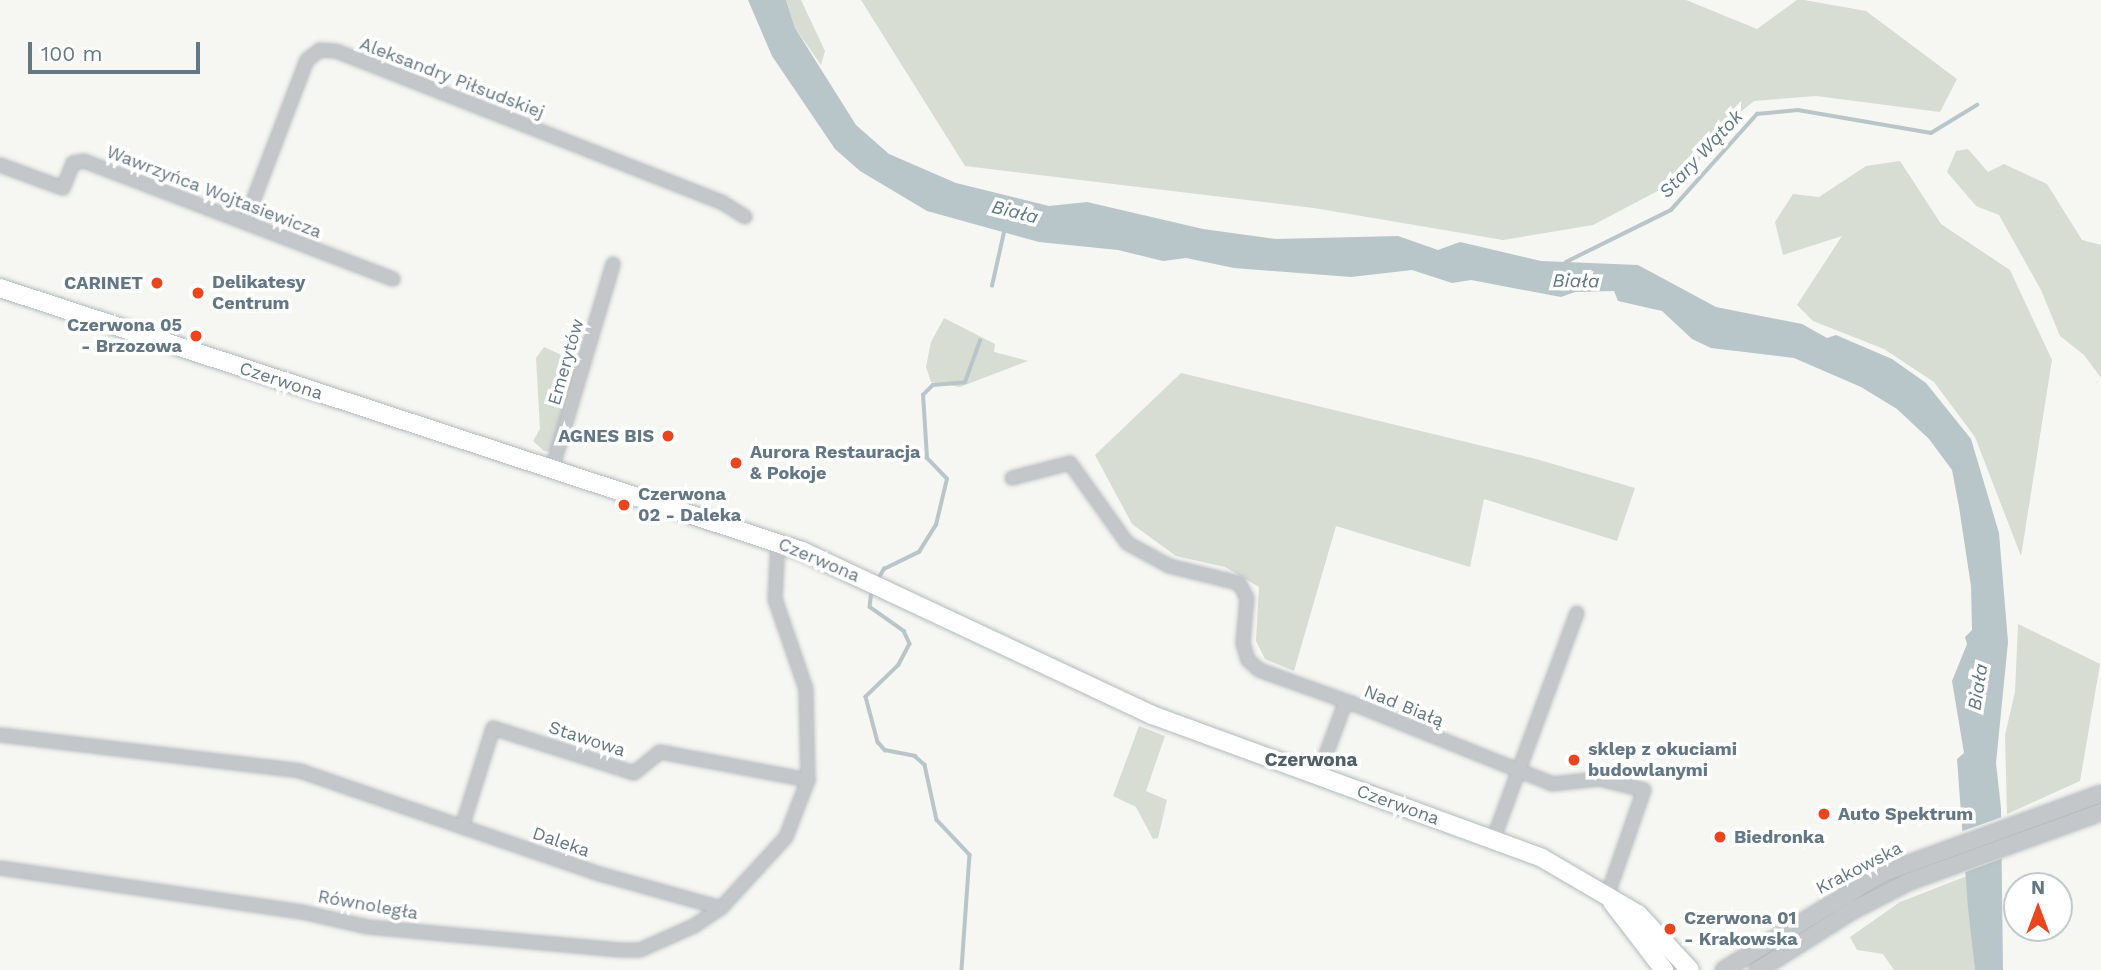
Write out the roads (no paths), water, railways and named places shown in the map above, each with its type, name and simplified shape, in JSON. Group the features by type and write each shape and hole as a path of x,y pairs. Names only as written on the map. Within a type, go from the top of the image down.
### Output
{"main road":[{"name":"Czerwona","path":"0,288 778,542 885,589 1152,715 1493,840 1573,873 1608,898 1638,914 1690,970"},
{"name":"Czerwona","path":"1608,898 1664,970"}],"street":[{"name":"Aleksandry Piłsudskiej","path":"245,222 307,60 320,50 361,60 723,203 745,217"},
{"name":"Wawrzyńca Wojtasiewicza","path":"0,165 63,188 68,185 73,163 84,161 393,279"},
{"name":"Emerytów","path":"552,469 613,264"},
{"path":"1012,478 1070,463 1127,543 1170,566 1239,583 1247,598 1243,643 1248,660 1259,670 1351,703"},
{"path":"721,908 786,837 808,780 806,690 775,599 778,542"},
{"path":"1493,840 1577,613"},
{"name":"Nad Białą","path":"1318,776 1344,706 1351,703 1519,772 1560,786 1599,779 1644,790 1608,898"},
{"name":"Stawowa","path":"462,827 493,728 634,773 660,751 808,780"},
{"name":"Daleka","path":"0,735 251,762 300,771 596,873 721,908"},
{"name":"Krakowska","path":"1724,970 1881,874 2101,794"},
{"name":"Krakowska","path":"1758,970 1886,892 2101,812"},
{"name":"Równoległa","path":"0,868 302,912 368,927 620,950 640,950 694,926 721,908"}],"water":[{"name":"Biała","path":"748,0 786,0 795,28 856,125 889,154 956,183 1049,206 1087,202 1203,229 1276,239 1398,236 1438,250 1460,242 1541,261 1638,265 1716,307 1802,324 1827,338 1836,335 1892,359 1926,383 1971,439 1999,533 2008,642 1996,763 2001,808 2003,970 1975,970 1968,908 1957,759 1964,753 1952,681 1967,644 1965,637 1972,630 1971,586 1959,507 1952,470 1929,439 1897,409 1861,387 1794,358 1711,348 1692,339 1662,311 1618,301 1614,291 1575,292 1561,297 1471,280 1452,283 1412,270 1351,277 1234,268 1186,258 1163,261 1118,250 1039,242 927,211 860,171 835,149 772,56"}],"waterway":[{"name":"Stary Wątok","path":"1566,262 1671,210 1757,114 1798,110 1931,133 1977,105"},
{"name":"Biała","path":"992,286 1005,228"},
{"path":"877,581 884,569 919,552 936,525 947,479 927,458 923,395 933,385 965,382 980,341"},
{"path":"872,591 870,607 904,631 910,644 899,665 866,697 878,742 885,750 915,756 925,765 937,820 970,855 962,970"}],"place":[{"name":"CARINET","path":"157,283"},
{"name":"Delikatesy Centrum","path":"198,293"},
{"name":"Czerwona 05 - Brzozowa","path":"196,336"},
{"name":"AGNES BIS","path":"668,436"},
{"name":"Aurora Restauracja & Pokoje","path":"736,463"},
{"name":"Czerwona 02 - Daleka","path":"624,505"},
{"name":"sklep z okuciami budowlanymi","path":"1574,760"},
{"name":"Auto Spektrum","path":"1824,814"},
{"name":"Biedronka","path":"1720,837"},
{"name":"Czerwona 01 - Krakowska","path":"1670,929"}],"district":[{"name":"Czerwona","path":"1311,760"}]}
